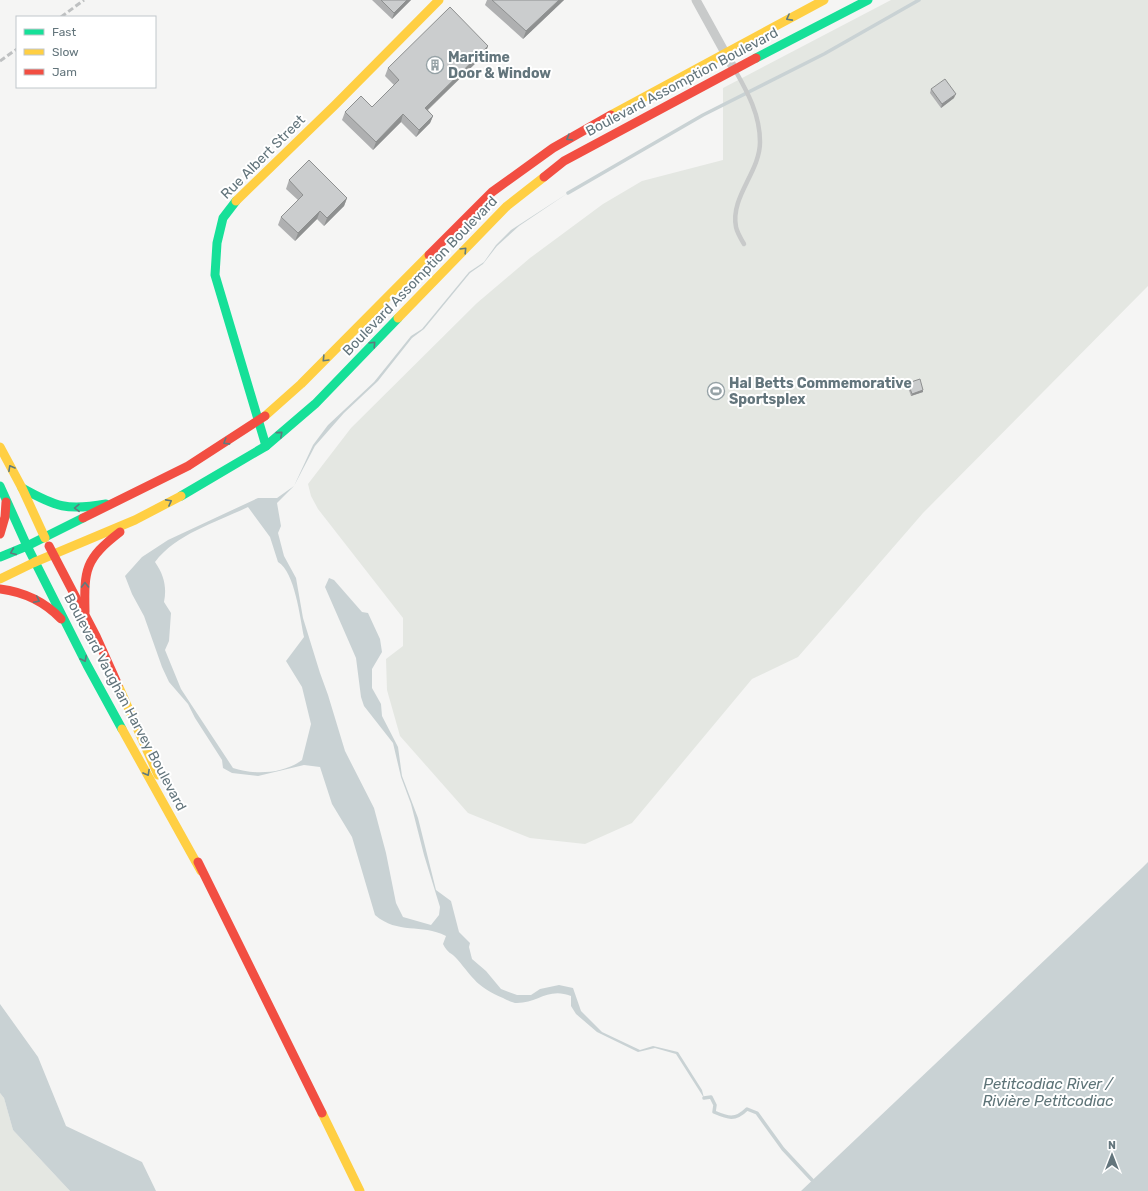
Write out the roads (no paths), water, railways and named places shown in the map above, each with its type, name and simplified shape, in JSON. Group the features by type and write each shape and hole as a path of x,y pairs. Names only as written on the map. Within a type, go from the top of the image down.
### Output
{"main road":[{"name":"Rue Albert Street","path":"266,446 215,275 217,243 223,218 239,197 335,105 439,0"},
{"name":"Boulevard Assomption Boulevard","path":"0,557 45,538 188,466 259,422 301,384 391,291 492,192 553,148 726,52 824,0"},
{"name":"Boulevard Assomption Boulevard","path":"0,578 53,553 135,520 201,485 266,446 315,404 507,206 564,162 734,69 868,0"},
{"path":"0,447 22,488 54,506 77,509 115,503"},
{"path":"0,486 5,496 5,517 0,534"},
{"name":"Boulevard Vaughan Harvey Boulevard","path":"22,488 45,538 85,616 201,871 360,1191"},
{"name":"Boulevard Vaughan Harvey Boulevard","path":"5,496 27,546 87,665 201,871"},
{"path":"85,616 84,576 87,566 105,542 135,520"},
{"path":"0,589 17,592 45,604 50,607 66,624"}],"street":[{"path":"696,0 734,69"}],"lane":[{"path":"734,69 752,101 759,121 760,143 757,161 737,205 736,227 744,244"}],"water":[{"path":"568,193 519,226 497,246 483,264 470,273 424,329 412,338 378,381 344,413 315,446 294,486 313,445 328,425 374,382 411,336 422,329 469,272 484,262 496,245 511,230"},
{"path":"294,486 277,503 281,526 278,533 284,556 296,578 303,618 345,751 374,808 386,853 396,903 403,917 431,925 439,915 440,907 424,855 411,804 401,777 393,743 364,706 361,697 356,658 325,587 329,578 334,580 362,612 368,613 380,639 382,652 372,669 372,688 381,704 382,716 398,747 402,776 418,818 436,890 451,901 459,932 470,943 469,947 472,959 486,971 501,989 517,995 531,995 540,989 559,985 573,988 581,1011 602,1032 640,1050 653,1046 678,1052 702,1090 704,1098 676,1054 655,1048 638,1052 597,1032 576,1014 571,1006 571,996 556,993 531,1001 517,1003 506,1000 487,990 472,977 443,944 446,936 428,930 392,925 375,915 352,837 332,804 320,767 304,765 258,776 232,773 223,768 222,760 195,718 188,704 169,682 162,667 144,616 132,594 125,576 142,557 168,540 258,498 277,498","holes":["248,507 270,537 278,562 284,567 289,575 296,596 304,637 286,661 302,687 311,724 302,760 295,765 278,771 250,772 233,768 181,689 165,650 169,641 171,613 164,602 164,581 155,562 164,552 185,536"]},
{"name":"Petitcodiac River / Rivière Petitcodiac","path":"1148,862 1148,1191 801,1191 1142,868"},
{"path":"0,1004 38,1057 66,1126 142,1162 156,1191 70,1191 13,1130 4,1098 0,1093"}],"waterway":[{"path":"568,193 703,115 824,54 919,0"},
{"path":"704,1098 711,1097 715,1105 714,1112 723,1116 735,1117 747,1109 757,1113 783,1149 812,1180"}],"railway":[{"path":"62,16 84,0"},
{"path":"0,61 16,50"}],"place":[{"name":"Maritime Door & Window","path":"435,65"},
{"name":"Hal Betts Commemorative Sportsplex","path":"716,391"}]}
